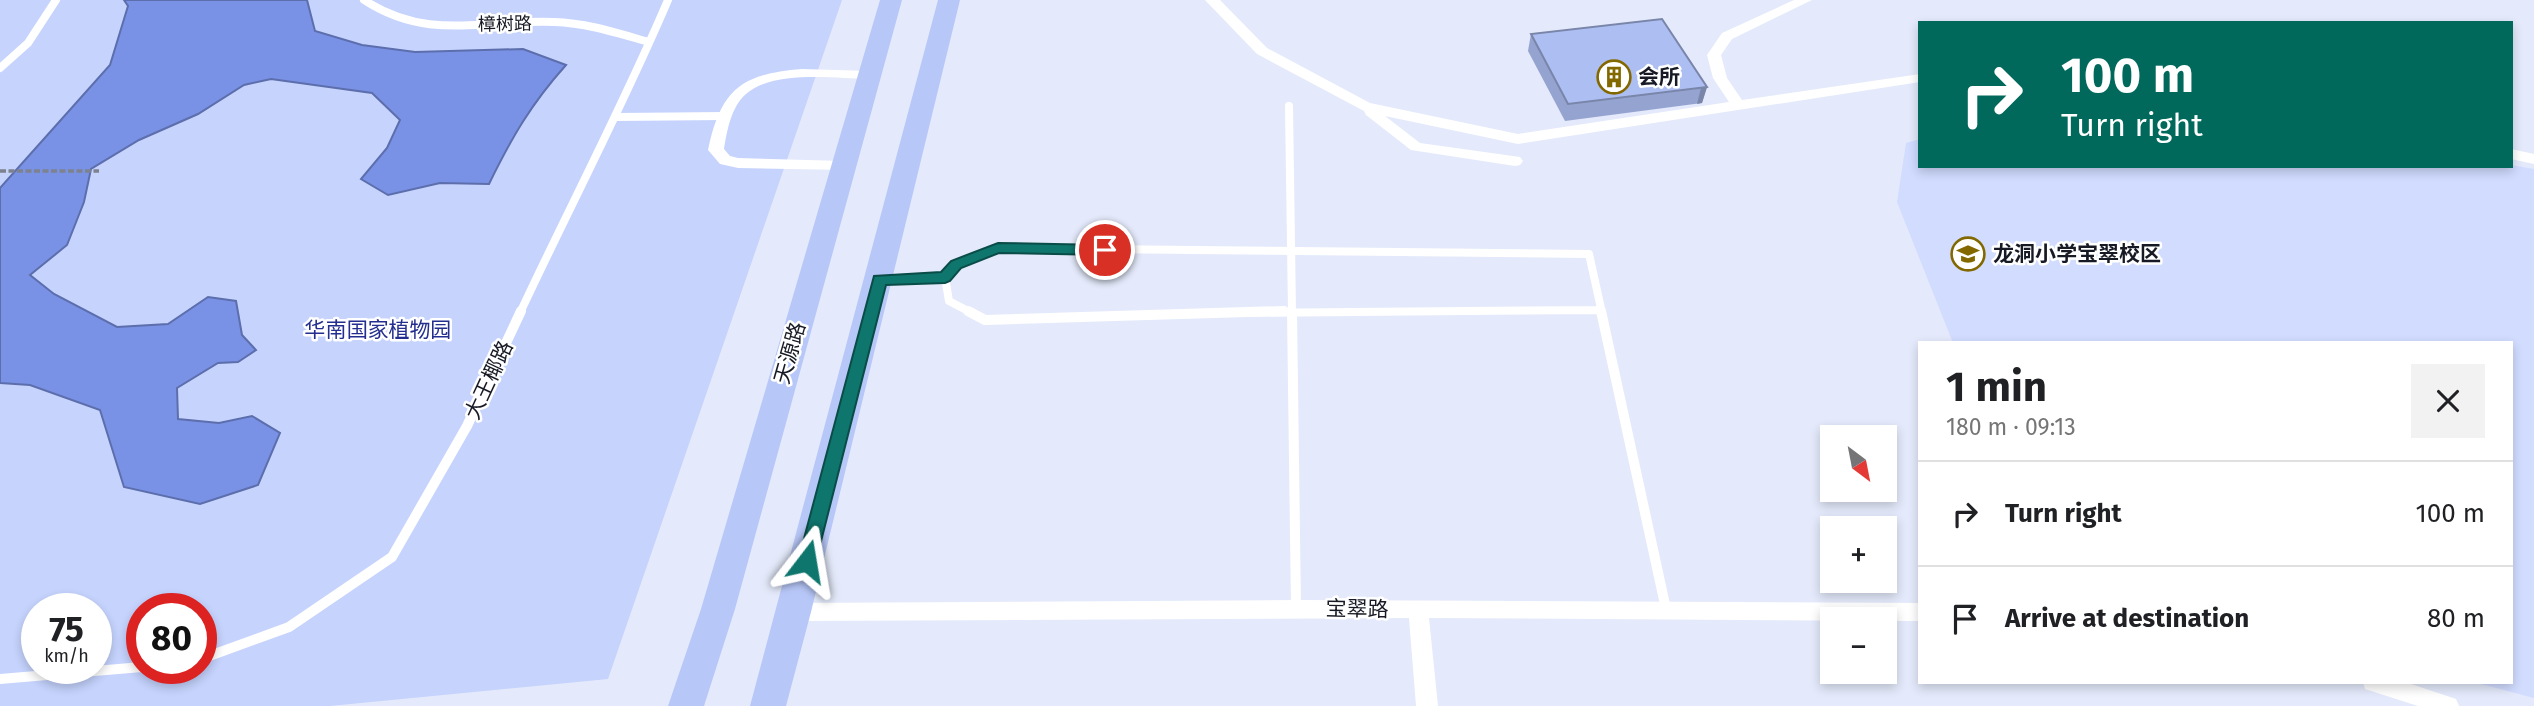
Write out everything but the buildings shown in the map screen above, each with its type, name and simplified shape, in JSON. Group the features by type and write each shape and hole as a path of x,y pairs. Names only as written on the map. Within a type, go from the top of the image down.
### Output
{"highway":[{"name":"天源路","path":"686,706 718,609 891,0"},
{"path":"768,706 880,280 950,0"}],"street":[{"path":"1212,0 1262,51 1366,107 1416,147 1515,161"},
{"path":"1737,104 1720,78 1714,55 1727,36 1805,0"},
{"path":"843,166 725,160 716,150 726,116 739,92 749,84 805,74 869,75"},
{"path":"1366,107 1518,139 1918,78"},
{"path":"2513,154 2534,159"},
{"name":"宝翠路","path":"794,612 1296,609 1918,612"},
{"path":"1418,610 1427,706"},
{"path":"2378,684 2448,706"}],"lane":[{"path":"0,68 28,43 56,0"},
{"name":"樟树路","path":"364,0 375,10 417,25 576,23 649,42"},
{"name":"大王椰路","path":"217,653 289,627 392,557 467,426 668,0"},
{"path":"1289,106 1296,609"},
{"path":"615,117 726,116"},
{"path":"880,280 945,277 956,264 998,248 1589,254 1666,609"},
{"path":"945,277 949,301 985,320 1292,311 1601,310"},
{"path":"0,679 126,668"}],"path":[{"path":"0,171 99,171"}],"shaded area":[{"path":"1918,140 1918,168 2513,168 2513,165 2534,169 2534,698 2481,684 2513,684 2513,341 1952,341 1897,202 1906,143"}],"green space":[{"name":"华南国家植物园","path":"0,0 842,0 608,679 330,706 0,706"}],"water":[{"path":"124,0 307,0 315,31 362,45 415,52 523,49 566,65 542,93 523,122 489,184 440,183 388,195 361,179 387,148 400,120 372,93 271,79 244,85 198,114 139,140 91,169 84,202 67,245 30,275 54,294 117,327 168,324 208,297 236,301 242,335 256,350 238,362 218,363 177,388 178,419 219,423 252,416 280,433 258,485 200,504 124,487 100,410 30,385 0,383 0,188 110,65 128,6"}],"place":[{"name":"会所","path":"1614,77"},
{"name":"龙洞小学宝翠校区","path":"1968,254"}],"route":[{"path":"807,561 880,280 945,277 956,264 998,248 1105,250"}]}
